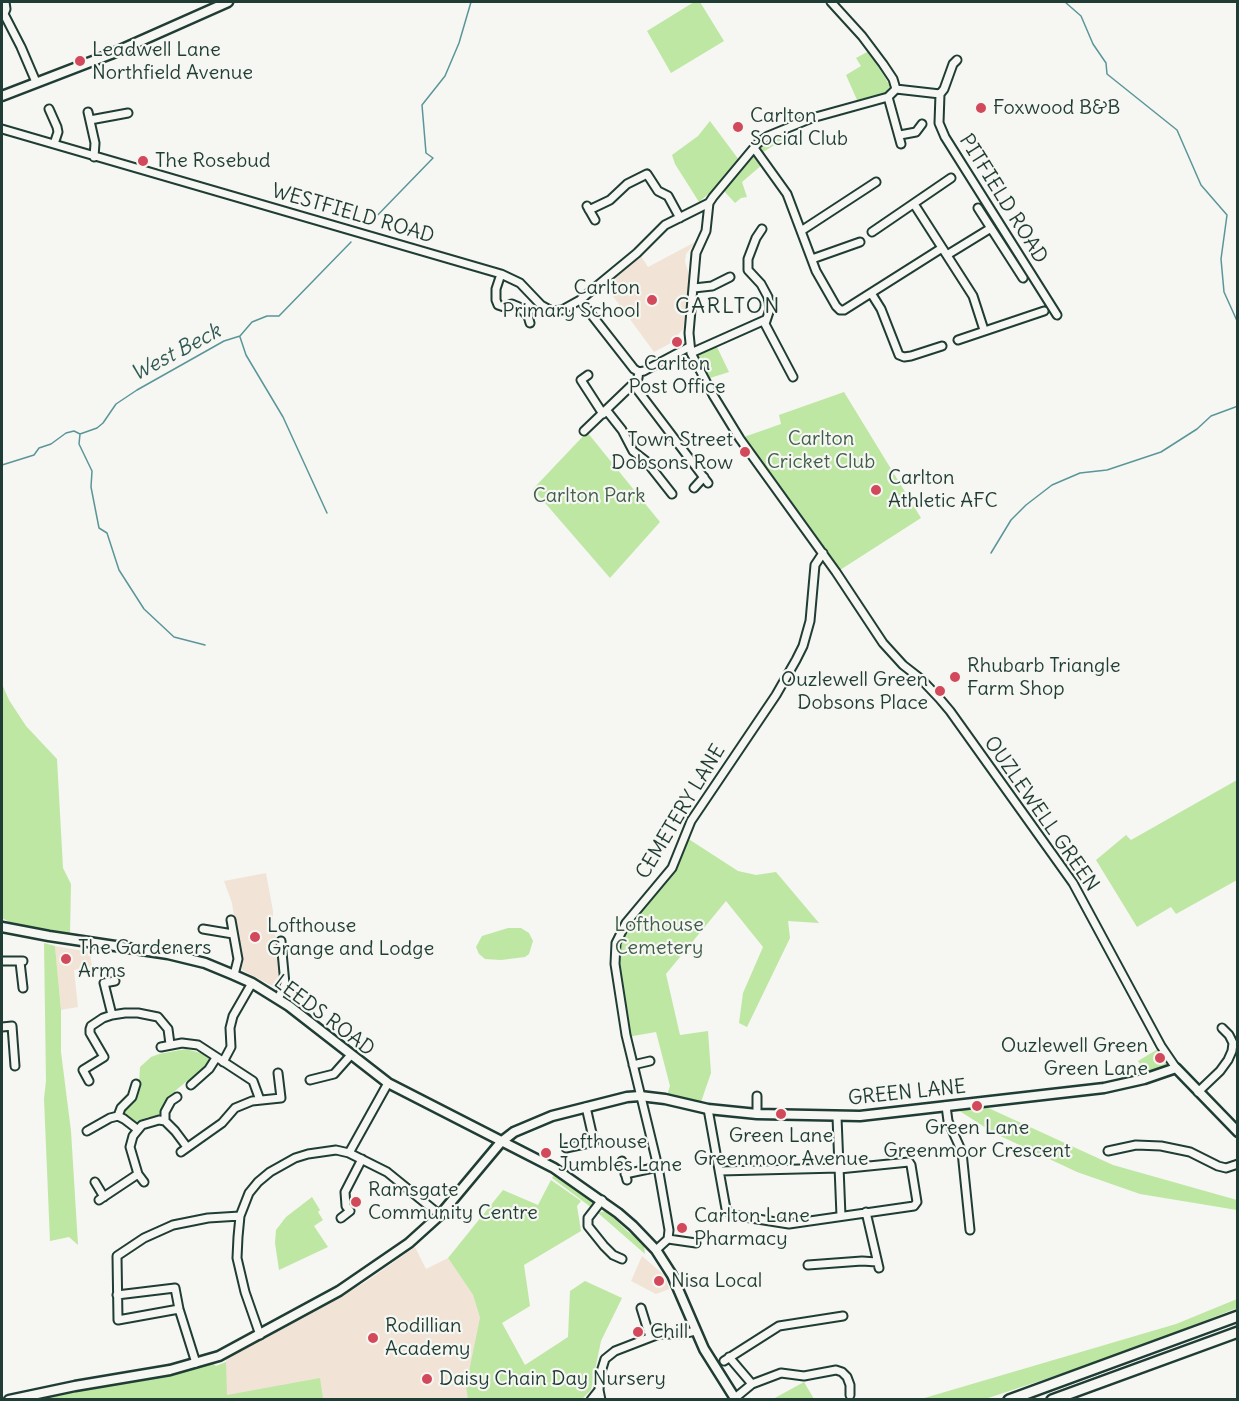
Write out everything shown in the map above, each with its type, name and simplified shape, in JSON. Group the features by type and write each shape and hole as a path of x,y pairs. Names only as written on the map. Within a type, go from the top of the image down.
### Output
{"highway":[{"path":"1009,1400 1238,1316"},
{"path":"1052,1400 1238,1332"}],"main road":[{"path":"2,96 111,54 228,2"},
{"name":"LEEDS ROAD","path":"2,927 168,954 205,963 234,975 278,999 388,1083 554,1168 602,1200 633,1226 656,1250 672,1275 695,1331 717,1372 736,1399"},
{"name":"OUZLEWELL GREEN","path":"1176,1068 1238,1132"},
{"name":"GREEN LANE","path":"9,1400 75,1386 144,1376 219,1356 350,1284 409,1243 440,1215 501,1142 514,1132 530,1124 586,1107 640,1096 666,1099 708,1109 757,1114 837,1117 884,1114 1104,1088 1144,1079 1176,1068"}],"street":[{"path":"5,2 6,9 3,14 25,54 36,82"},
{"path":"831,2 878,56 893,79 896,89"},
{"path":"896,89 940,94 957,60"},
{"path":"765,320 639,372 634,369 580,300 637,253 658,231 709,203 754,148 768,136 790,126 888,97 896,89"},
{"name":"PITFIELD ROAD","path":"940,94 939,123 945,138 1057,315"},
{"path":"888,97 901,144"},
{"path":"49,109 58,132 54,144"},
{"path":"94,157 96,150 89,116 128,113"},
{"path":"900,135 915,132 922,124"},
{"name":"WESTFIELD ROAD","path":"2,129 501,274 520,283 541,306 552,311 562,310 580,300"},
{"path":"754,148 787,194 822,282 840,310 844,310 944,251 991,228"},
{"path":"595,220 588,208 610,200 627,184 647,174 658,192 668,196 680,218"},
{"path":"872,232 951,178"},
{"path":"801,231 876,182"},
{"path":"690,350 696,253 706,231 709,203"},
{"path":"914,204 974,296 984,330"},
{"path":"978,208 1023,278"},
{"path":"762,229 753,236 745,270 761,284 768,297 770,309 765,320 767,329 793,377"},
{"path":"812,259 860,242"},
{"path":"501,274 496,290 498,305 504,307 512,304 519,307 528,316 530,323"},
{"path":"694,288 712,286 729,277"},
{"path":"871,292 881,309 899,355 904,357 942,346"},
{"path":"958,340 1044,311"},
{"name":"OUZLEWELL GREEN","path":"690,350 713,396 740,439 823,554 883,644 939,698 1073,883 1161,1046 1176,1068"},
{"path":"584,432 633,384 639,372"},
{"path":"588,375 581,380 622,430 633,451 646,461 672,494"},
{"path":"633,384 706,480 694,489"},
{"path":"657,491 665,485"},
{"name":"CEMETERY LANE","path":"668,1239 669,1230 658,1167 633,1065 619,992 615,943 626,923 672,868 691,821 776,695 796,660 803,646 810,621 815,565 823,554"},
{"path":"231,920 238,959 234,975"},
{"path":"203,929 233,934"},
{"path":"278,999 285,984 281,941"},
{"path":"2,961 22,961 23,988"},
{"path":"112,1015 104,983 115,981"},
{"path":"223,1062 231,1047 230,1028 233,1016 252,983"},
{"path":"89,1081 83,1071 104,1057 90,1034 91,1026 112,1015 138,1013 158,1017 168,1029 170,1044"},
{"path":"2,1027 12,1026 15,1066"},
{"path":"1198,1092 1220,1071 1232,1051 1233,1043 1222,1028"},
{"path":"161,1047 170,1044 198,1045 253,1081 260,1100"},
{"path":"310,1080 334,1074 350,1056"},
{"path":"191,1085 216,1058"},
{"path":"633,1065 650,1061"},
{"path":"144,1182 138,1174 130,1147 137,1129 148,1122 165,1121 176,1131 184,1149 222,1123 235,1108 260,1100 281,1098 278,1073"},
{"path":"349,1153 388,1083"},
{"path":"118,1116 121,1108 132,1097 136,1084"},
{"path":"757,1114 758,1095"},
{"path":"165,1121 165,1112 177,1096"},
{"path":"949,1106 948,1121 960,1146 970,1230"},
{"path":"566,1148 594,1142 586,1107"},
{"path":"708,1109 726,1209 732,1215 789,1224 914,1206 917,1202 909,1162 839,1168 720,1171"},
{"path":"87,1131 118,1116 137,1129"},
{"path":"837,1117 841,1216"},
{"path":"1108,1151 1119,1152 1136,1145 1169,1146 1190,1152 1218,1166 1226,1168 1238,1164"},
{"path":"260,1335 245,1293 237,1258 240,1216 249,1193 258,1182 282,1165 301,1156 322,1151 336,1150 349,1153 387,1173 440,1215"},
{"path":"341,1218 350,1211 346,1206 345,1192 362,1159"},
{"path":"622,1161 626,1177 658,1167"},
{"path":"94,1182 101,1198 138,1174"},
{"path":"602,1200 588,1218 588,1226 608,1250 622,1259"},
{"path":"812,1256 810,1266 847,1262 878,1265 866,1212"},
{"path":"178,1309 118,1320 117,1256 144,1238 173,1225 208,1218 240,1216"},
{"path":"656,1250 668,1239 696,1243"},
{"path":"117,1295 175,1288 178,1309 196,1363"},
{"path":"641,1308 650,1337"},
{"path":"753,1384 727,1359 778,1326 835,1320 843,1316"},
{"path":"602,1400 599,1390 600,1375 605,1359 615,1351 659,1334 683,1334 695,1331"},
{"path":"736,1399 753,1384 781,1373 804,1376 836,1370 847,1377 850,1395"},
{"path":"591,1400 599,1390"}],"shaded area":[{"name":"Carlton Primary School","path":"697,241 686,254 685,262 690,278 690,290 683,329 671,343 654,352 604,284 640,255 648,267"},
{"path":"266,873 273,911 273,931 280,945 278,952 281,984 278,989 242,970 232,903 224,881"},
{"path":"55,946 90,952 92,967 74,970 78,1007 61,1010"},
{"name":"Rodillian Academy","path":"415,1247 426,1269 448,1258 473,1295 480,1318 492,1400 48,1400 48,1396 189,1370 212,1363 216,1366 226,1362 227,1357 364,1283"},
{"path":"642,1256 665,1276 669,1289 656,1294 631,1281"}],"green space":[{"path":"694,2 700,2 724,41 671,73 647,31"},
{"path":"869,51 890,86 885,93 857,100 846,75 861,66 856,58"},
{"path":"710,121 739,160 720,184 699,202 675,164 672,155 698,136"},
{"path":"784,131 788,137 763,152 759,149 764,143"},
{"path":"752,155 763,164 742,182 747,197 735,203 724,191"},
{"path":"716,345 729,372 710,378 699,357 700,353"},
{"name":"Carlton Cricket Club","path":"844,392 921,518 840,570 744,437 781,424 779,415"},
{"name":"Carlton Park","path":"587,432 660,522 610,578 533,489"},
{"path":"2,684 9,700 26,726 57,759 63,868 71,884 70,934 13,924 2,918"},
{"path":"1237,780 1237,880 1176,914 1171,907 1137,927 1096,860 1126,835 1131,840"},
{"name":"Lofthouse Cemetery","path":"687,838 738,871 756,875 776,872 819,923 788,921 790,938 747,1027 739,1023 743,993 763,947 726,901 666,974 680,1035 708,1031 711,1073 701,1102 667,1095 670,1086 656,1032 631,1038 618,958 622,936 672,874"},
{"path":"508,928 521,928 529,933 533,941 529,954 525,957 501,960 485,959 479,954 476,947 482,936"},
{"path":"44,943 55,946 61,1010 61,1052 71,1131 78,1245 69,1237 50,1241 44,1099 46,1081"},
{"path":"186,1049 204,1054 211,1061 207,1069 192,1081 187,1081 165,1102 163,1117 148,1117 136,1122 120,1112 139,1085 140,1067 151,1057"},
{"path":"1158,1049 1168,1067 1146,1074 1138,1061"},
{"path":"984,1106 1113,1165 1237,1200 1237,1210 1140,1194 1077,1172 994,1133 958,1110"},
{"path":"554,1175 591,1199 592,1208 552,1178"},
{"path":"551,1180 581,1201 577,1206 581,1231 524,1265 530,1306 502,1323 525,1365 568,1337 570,1291 585,1281 622,1298 601,1341 591,1390 582,1399 468,1399 466,1386 480,1318 473,1295 448,1258 503,1190 538,1205"},
{"path":"312,1197 323,1220 314,1226 328,1247 279,1270 275,1243 276,1230 286,1217"},
{"path":"605,1211 639,1239 644,1246 645,1254 598,1213"},
{"path":"1237,1299 1237,1308 1079,1368 985,1399 921,1399 1176,1324"},
{"path":"226,1362 227,1395 320,1378 323,1399 48,1400 48,1396 189,1370 212,1363 216,1366"},
{"path":"804,1382 814,1399 773,1399"}],"waterway":[{"name":"West Beck","path":"369,224 433,158 426,153 422,105 445,76 459,43 471,2"},
{"path":"1065,2 1081,16 1093,44 1106,63 1107,74 1177,130 1201,185 1227,215 1221,259 1224,292 1238,323"},
{"name":"West Beck","path":"2,465 34,455 39,448 51,444 66,433 74,431 80,434 97,428 116,404 137,390 224,341 240,336 252,322 267,316 279,316 351,242"},
{"path":"240,337 246,355 283,417 327,513"},
{"path":"991,553 1011,520 1052,485 1080,473 1107,470 1161,452 1197,429 1211,416 1238,406"},
{"path":"80,434 79,444 92,471 91,487 99,528 107,533 119,570 144,609 174,637 205,645"}],"place":[{"name":"Leadwell Lane Northfield Avenue","path":"80,61"},
{"name":"Foxwood B&B","path":"981,108"},
{"name":"Carlton Social Club","path":"738,127"},
{"name":"The Rosebud","path":"143,161"},
{"name":"Carlton Primary School","path":"652,300"},
{"name":"Carlton Post Office","path":"677,342"},
{"name":"Town Street Dobsons Row","path":"745,452"},
{"name":"Carlton Athletic AFC","path":"876,490"},
{"name":"Rhubarb Triangle Farm Shop","path":"955,677"},
{"name":"Ouzlewell Green Dobsons Place","path":"940,691"},
{"name":"Lofthouse Grange and Lodge","path":"255,937"},
{"name":"The Gardeners Arms","path":"66,959"},
{"name":"Ouzlewell Green Green Lane","path":"1160,1058"},
{"name":"Green Lane Greenmoor Crescent","path":"977,1106"},
{"name":"Green Lane Greenmoor Avenue","path":"781,1114"},
{"name":"Lofthouse Jumbles Lane","path":"546,1153"},
{"name":"Ramsgate Community Centre","path":"356,1202"},
{"name":"Carlton Lane Pharmacy","path":"682,1228"},
{"name":"Nisa Local","path":"659,1281"},
{"name":"Chill","path":"638,1332"},
{"name":"Rodillian Academy","path":"373,1338"},
{"name":"Daisy Chain Day Nursery","path":"427,1379"}],"district":[{"name":"CARLTON","path":"728,307"}]}
